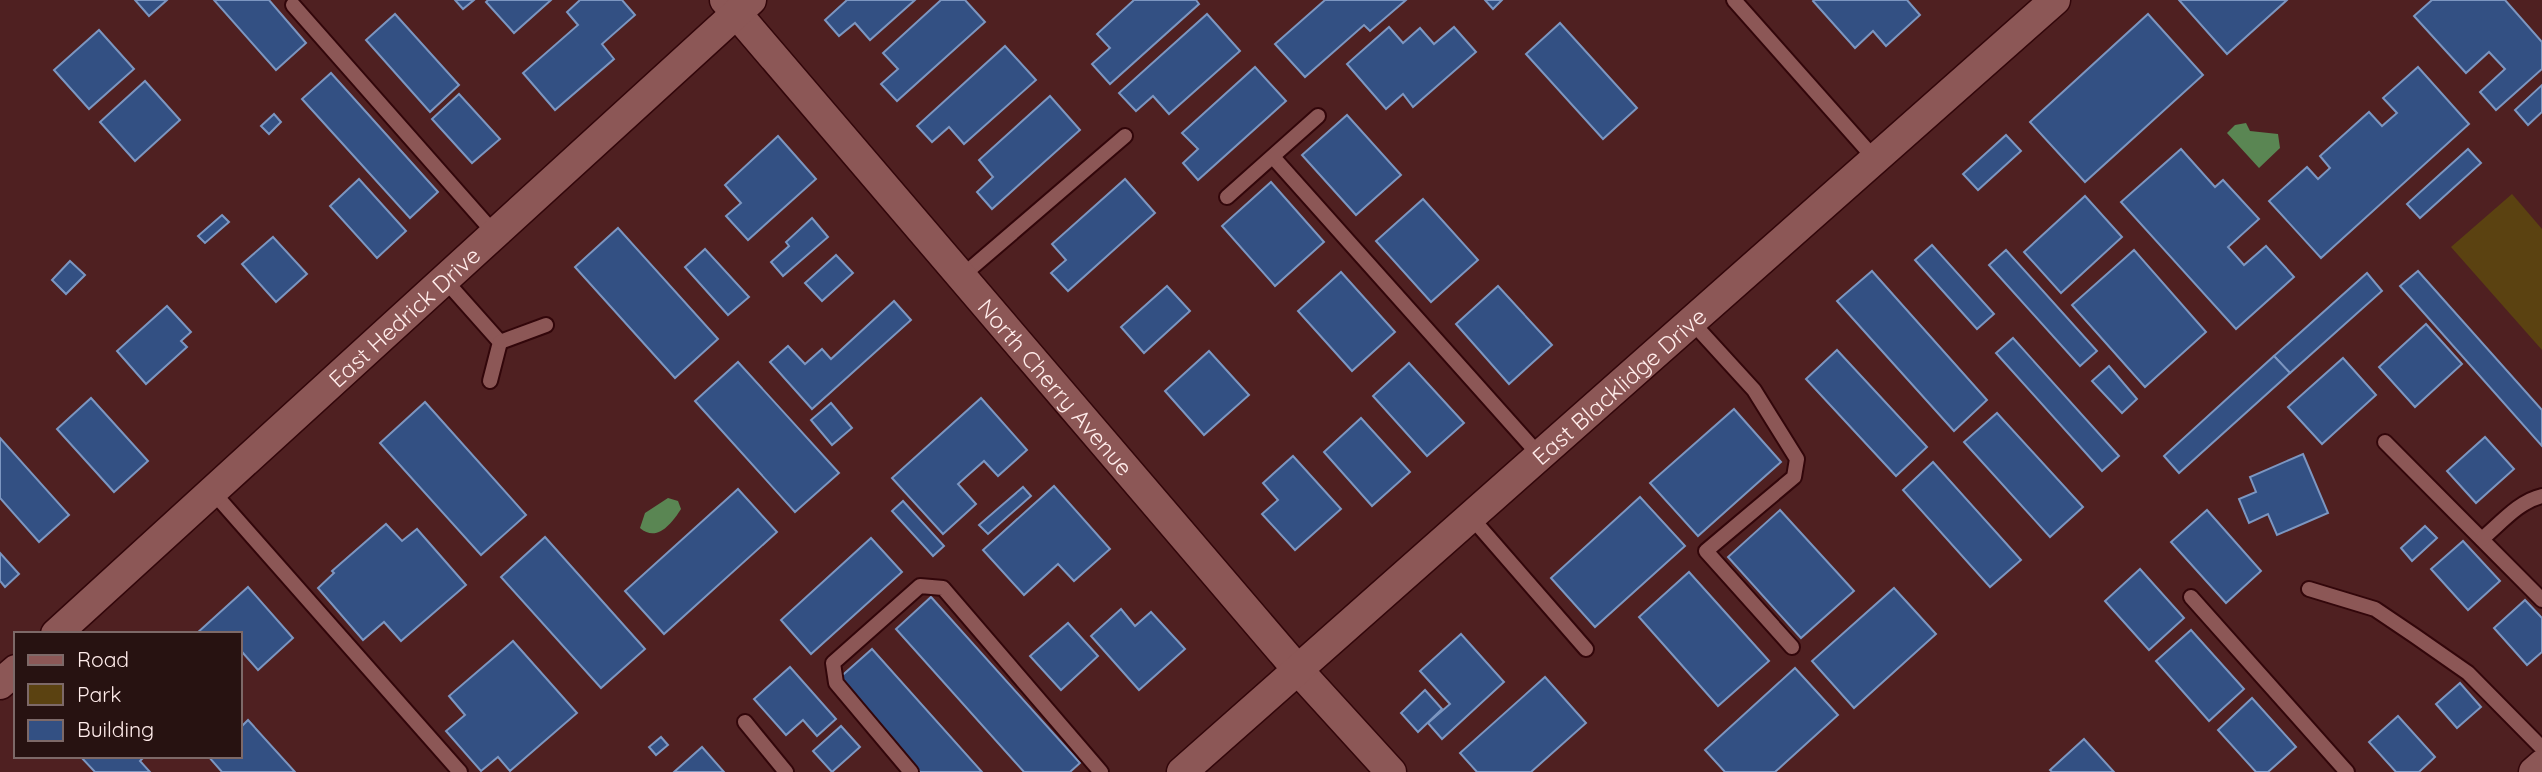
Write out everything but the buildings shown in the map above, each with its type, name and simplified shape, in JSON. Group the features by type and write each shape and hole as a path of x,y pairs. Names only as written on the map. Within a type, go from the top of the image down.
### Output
{"street":[{"name":"East Blacklidge Drive","path":"1182,772 2054,0"},
{"name":"East Hedrick Drive","path":"57,632 495,234 737,4"},
{"name":"North Cherry Avenue","path":"737,4 961,276 1298,670 1391,772"},
{"path":"0,684 14,672"},
{"path":"2534,772 2542,765"}],"lane":[{"path":"1734,0 1875,159"},
{"path":"293,5 495,234"},
{"path":"1227,197 1318,116"},
{"path":"961,276 1125,136"},
{"path":"1273,157 1540,456"},
{"path":"444,279 500,342"},
{"path":"1691,321 1754,390 1797,459 1794,477 1706,551 1792,647"},
{"path":"500,342 546,325"},
{"path":"490,381 500,342"},
{"path":"2385,442 2542,600"},
{"path":"212,491 460,772"},
{"path":"2482,539 2517,509 2542,496"},
{"path":"1471,517 1587,649"},
{"path":"911,772 836,684 833,663 920,586 943,588 1101,772"},
{"path":"2309,589 2375,609 2415,636 2468,673 2542,748"},
{"path":"2191,597 2347,772"},
{"path":"744,722 786,772"}],"green space":[{"path":"2512,194 2542,229 2542,350 2451,247"}],"shaded area":[{"path":"2246,123 2250,131 2278,134 2280,148 2259,168 2227,133 2235,125"},
{"path":"668,498 678,501 681,509 669,525 652,533 640,528 645,513"}]}
